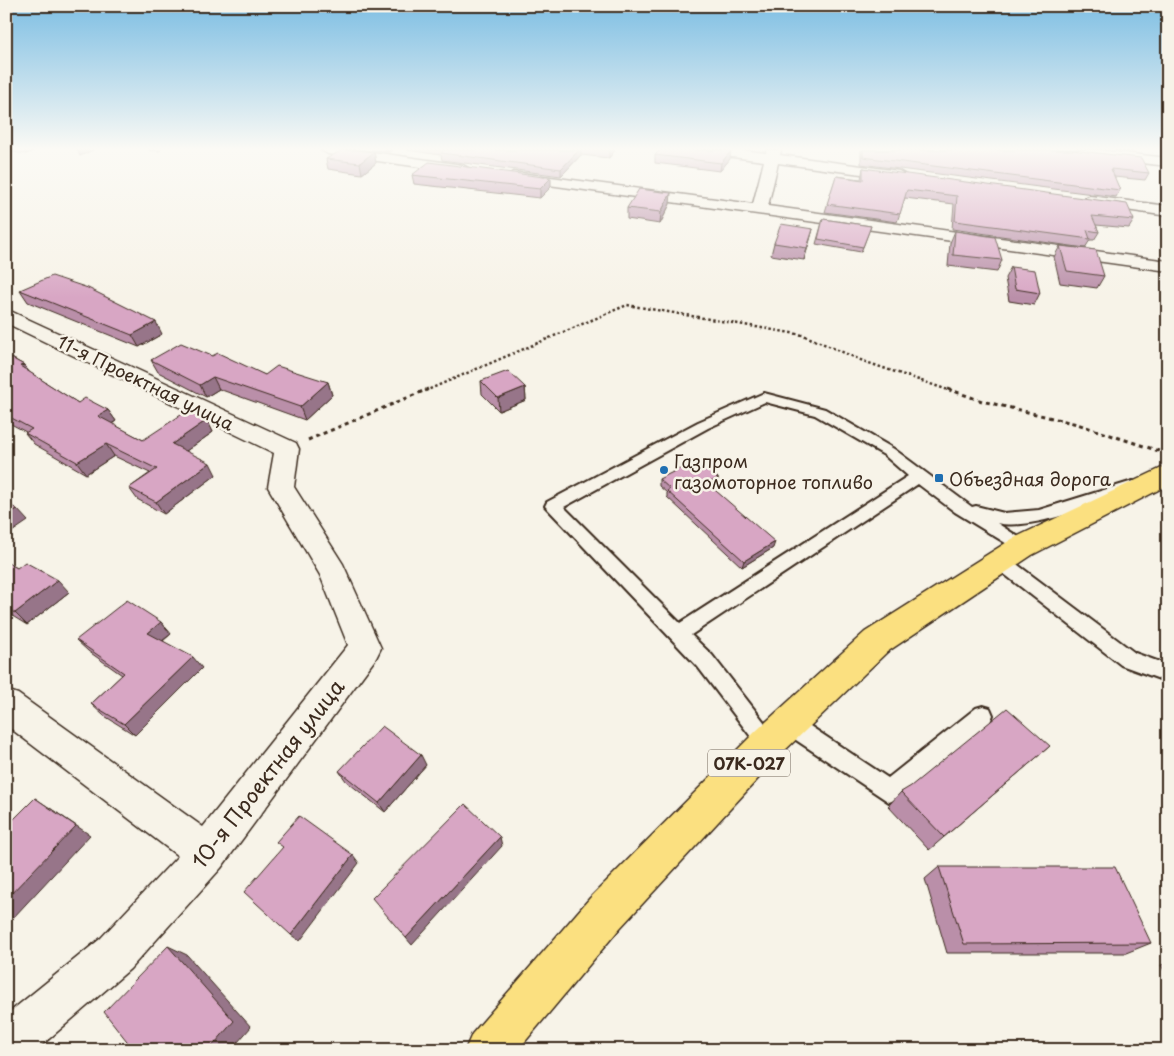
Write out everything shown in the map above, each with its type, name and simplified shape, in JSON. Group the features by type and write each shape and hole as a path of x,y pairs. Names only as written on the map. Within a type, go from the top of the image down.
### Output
{"main road":[{"name":"07К-027","path":"488,1050 605,914 778,733 876,642 1011,554 1163,470"}],"street":[{"path":"683,199 1168,266"},
{"path":"759,210 762,199"},
{"path":"1081,199 1168,211"},
{"name":"11-я Проектная улица","path":"6,315 286,449"},
{"name":"10-я Проектная улица","path":"6,1045 115,954 207,854 365,648 333,572 281,487 286,449"},
{"path":"6,705 207,854"}],"lane":[{"path":"983,715 889,791 778,733 704,661 553,506 704,426 764,397 820,412 890,452 918,476 961,508 1128,659 1168,674"},
{"path":"961,508 1004,519 1039,516 1058,512 1163,470"},
{"path":"678,634 918,476"}],"path":[{"path":"286,449 627,305 803,335 863,361 973,398 1077,424 1163,470"}],"building":[{"path":"633,199 668,199 661,212 627,208"},
{"path":"829,199 904,199 900,214 827,204"},
{"path":"957,199 1092,199 1127,204 1134,220 1092,216 1099,232 1087,230 1090,239 955,221"},
{"path":"823,219 871,226 863,247 818,239"},
{"path":"781,224 813,229 807,248 774,243"},
{"path":"955,231 995,237 1002,260 953,255"},
{"path":"1060,246 1096,250 1104,276 1067,271"},
{"path":"1011,267 1035,270 1040,293 1015,289"},
{"path":"52,276 88,288 156,322 132,335 20,290"},
{"path":"181,343 212,356 218,353 265,375 277,366 328,382 300,407 213,377 200,385 151,360"},
{"path":"6,355 24,365 20,366 78,403 85,398 108,410 98,416 143,440 193,407 201,411 207,420 172,444 210,463 156,502 129,488 157,469 106,444 77,462 25,433 32,429 6,415 6,410 9,409 6,407"},
{"path":"508,371 525,387 498,398 481,381"},
{"path":"697,460 718,478 708,484 775,542 744,561 667,491 670,489 659,479"},
{"path":"6,503 17,509 6,516"},
{"path":"6,562 17,568 25,562 58,580 15,613 6,608"},
{"path":"127,600 161,622 148,633 193,657 124,724 91,704 124,673 76,640"},
{"path":"1007,708 1050,746 944,837 901,792 911,786"},
{"path":"382,726 421,755 379,803 339,771"},
{"path":"35,798 76,826 6,899 6,827"},
{"path":"465,804 500,837 406,938 372,898"},
{"path":"299,816 353,855 291,935 244,892 283,847 276,842"},
{"path":"939,867 1115,867 1151,943 964,944"},
{"path":"168,946 234,1021 209,1050 134,1050 104,1012"}],"place":[{"name":"Газпром газомоторное топливо","path":"664,470"},
{"name":"Объездная дорога","path":"939,478"}]}
